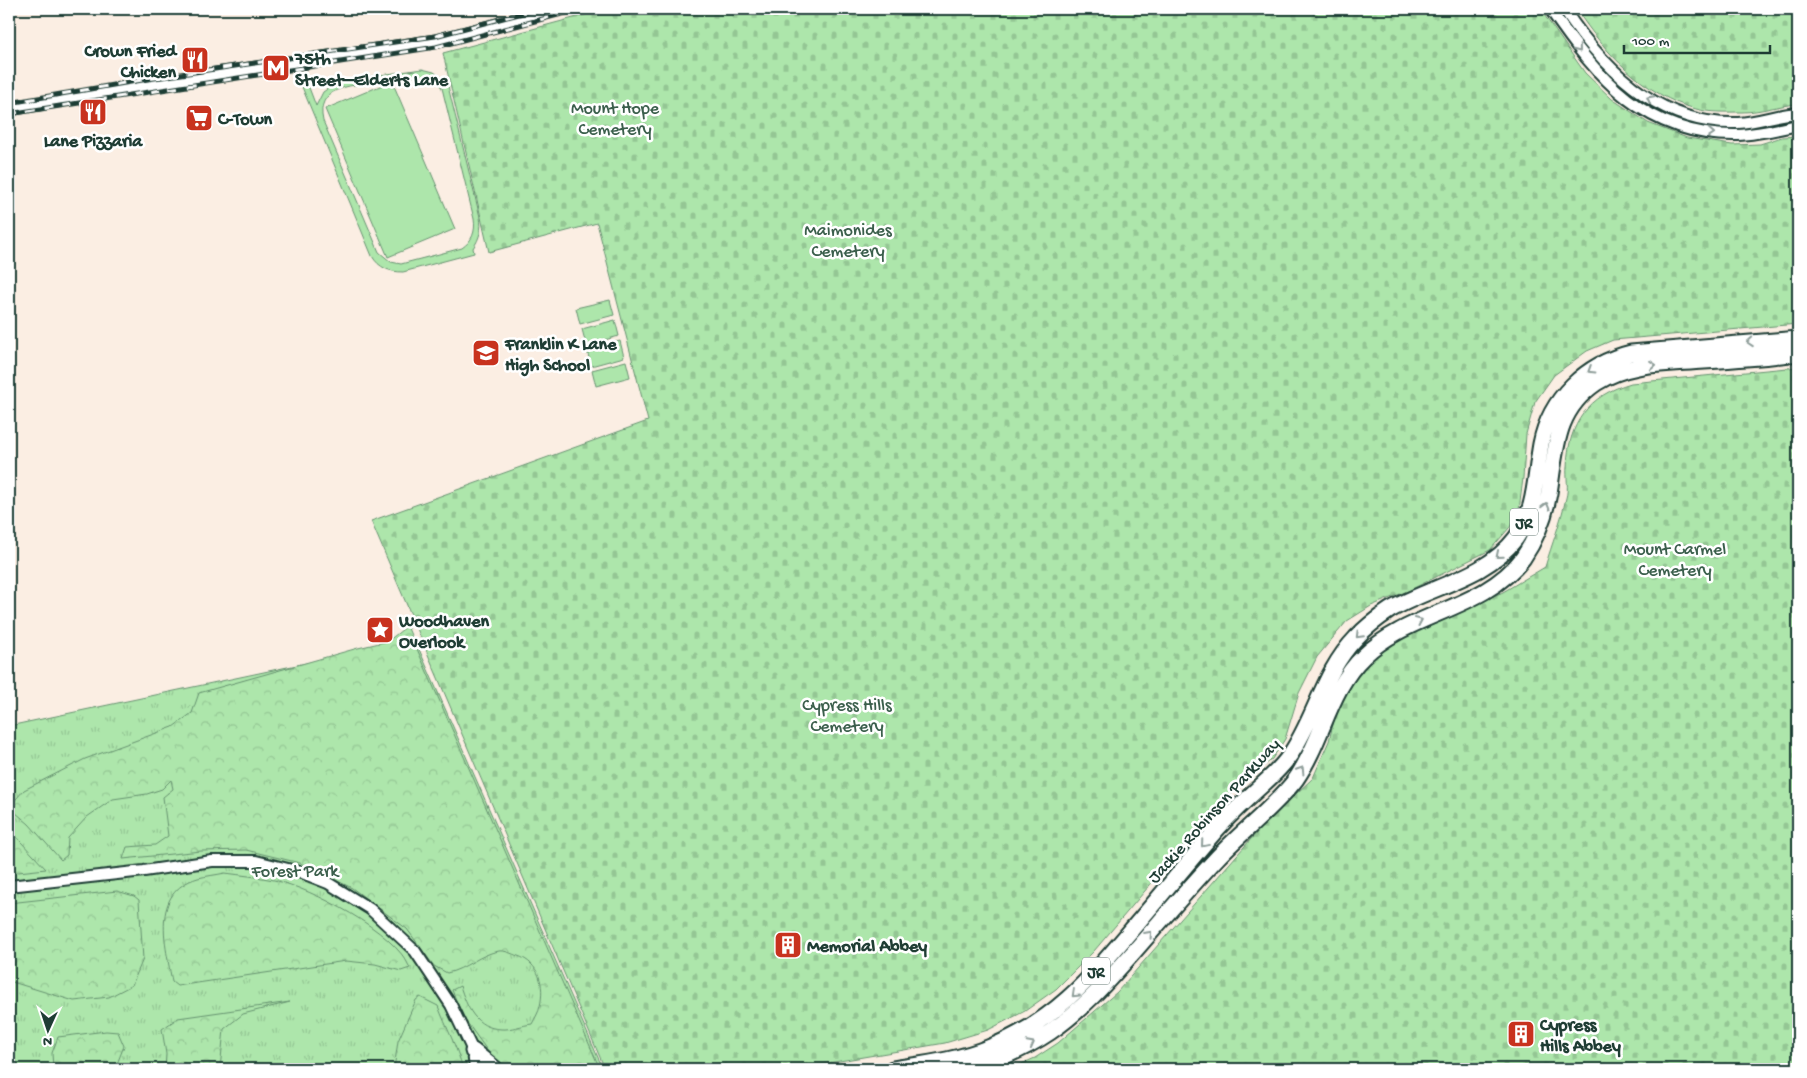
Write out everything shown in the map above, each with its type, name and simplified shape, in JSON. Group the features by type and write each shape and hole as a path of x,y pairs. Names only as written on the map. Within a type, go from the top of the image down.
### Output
{"highway":[{"name":"Jackie Robinson Parkway","path":"893,1069 950,1059 987,1048 1030,1028 1056,1010 1080,989 1210,837 1291,754 1327,678 1340,656 1359,634 1390,610 1489,563 1504,552 1516,537 1533,499 1541,442 1547,422 1563,395 1585,373 1612,358 1641,351 1798,339"},
{"name":"Jackie Robinson Parkway","path":"970,1069 1010,1055 1039,1039 1082,1007 1098,991 1217,858 1288,789 1316,743 1340,689 1361,658 1392,633 1468,599 1489,587 1508,573 1524,556 1536,534 1547,502 1558,434 1567,416 1586,392 1603,379 1631,368 1798,355"},
{"path":"472,1051 495,1069"}],"main road":[{"path":"9,108 183,79 436,41 558,9"}],"street":[{"path":"1550,9 1574,45 1604,80 1643,111 1671,124 1700,132 1738,135 1798,125"},
{"path":"1564,9 1583,37 1615,71 1642,95 1674,112 1700,119 1737,123 1798,113"},
{"path":"9,886 144,871 212,861 256,861 300,872 328,883 370,909 415,951 451,1005 472,1051 475,1069"}],"green space":[{"name":"Cypress Hills Cemetery","path":"607,9 1540,9 1585,73 1612,99 1648,123 1687,138 1732,145 1760,144 1782,137 1798,136 1798,324 1613,340 1587,351 1554,375 1535,402 1526,434 1519,510 1510,527 1490,550 1410,590 1371,606 1347,621 1317,657 1299,693 1285,739 1272,759 1228,797 1194,833 1094,951 1056,989 1025,1011 988,1030 945,1043 793,1069 605,1069 371,521 648,421 597,223 489,252 443,53"},
{"path":"1576,9 1798,9 1798,104 1749,112 1713,112 1677,103 1643,83 1627,70 1599,41"},
{"path":"422,69 434,72 447,82 480,217 481,229 473,248 474,253 403,272 394,271 378,264 372,256 302,87 308,85 316,106 323,92 339,81","holes":["420,76 434,80 442,88 474,219 474,232 471,239 462,248 401,264 391,262 379,252 323,121 322,110 324,101 336,90 354,85"]},
{"path":"392,81 455,229 388,257 325,109"},
{"path":"610,300 614,315 580,324 576,308"},
{"path":"615,320 619,336 586,345 582,329"},
{"path":"620,341 624,357 591,366 587,350"},
{"path":"626,361 630,377 596,386 592,370"},
{"name":"Mount Carmel Cemetery","path":"1798,367 1798,1069 1010,1069 1035,1058 1058,1043 1117,992 1265,823 1313,778 1329,741 1337,708 1358,674 1385,646 1404,634 1503,592 1545,567 1567,494 1568,451 1572,437 1577,424 1593,403 1616,388 1631,383"},
{"path":"407,626 600,1069 504,1069 497,1064 463,1017 452,990 460,986 469,1009 485,1025 492,1028 505,1029 532,1024 538,1013 542,990 536,969 525,959 499,951 447,973 434,966 407,929 352,888 300,863 246,850 201,851 123,859 127,847 155,845 168,836 163,797 173,789 171,780 162,789 147,794 113,799 87,817 68,838 67,855 61,860 29,824 9,807 24,790 85,759 173,727 192,713 199,693 388,641"},
{"name":"Forest Park","path":"415,640 603,1069 9,1069 9,726"},
{"path":"9,829 46,869 9,873"},
{"path":"225,873 274,880 309,892 330,902 370,926 388,940 401,954 410,968 401,971 375,964 346,961 177,986 172,982 164,922 172,895 183,885 198,878"},
{"path":"117,891 134,896 139,900 143,959 132,985 109,997 74,1001 9,981 9,903"},
{"path":"420,997 438,1006 463,1069 394,1069 398,1041 416,1000"},
{"path":"290,1002 243,1014 224,1029 220,1069 165,1069 166,1054 162,1029 178,1018"},
{"path":"106,1031 118,1032 124,1046 115,1069 53,1069 52,1053 58,1037"}],"railway":[{"path":"9,103 148,79 435,36 538,9"},
{"path":"9,114 436,47 581,9"}],"place":[{"name":"Crown Fried Chicken","path":"195,60"},
{"name":"75th Street–Elderts Lane","path":"276,68"},
{"name":"Lane Pizzaria","path":"93,112"},
{"name":"C-Town","path":"199,118"},
{"name":"Franklin K Lane High School","path":"486,353"},
{"name":"Woodhaven Overlook","path":"380,630"},
{"name":"Memorial Abbey","path":"788,945"},
{"name":"Cypress Hills Abbey","path":"1521,1034"}],"park label":[{"name":"Mount Hope Cemetery","path":"615,117"},
{"name":"Maimonides Cemetery","path":"848,239"}]}
